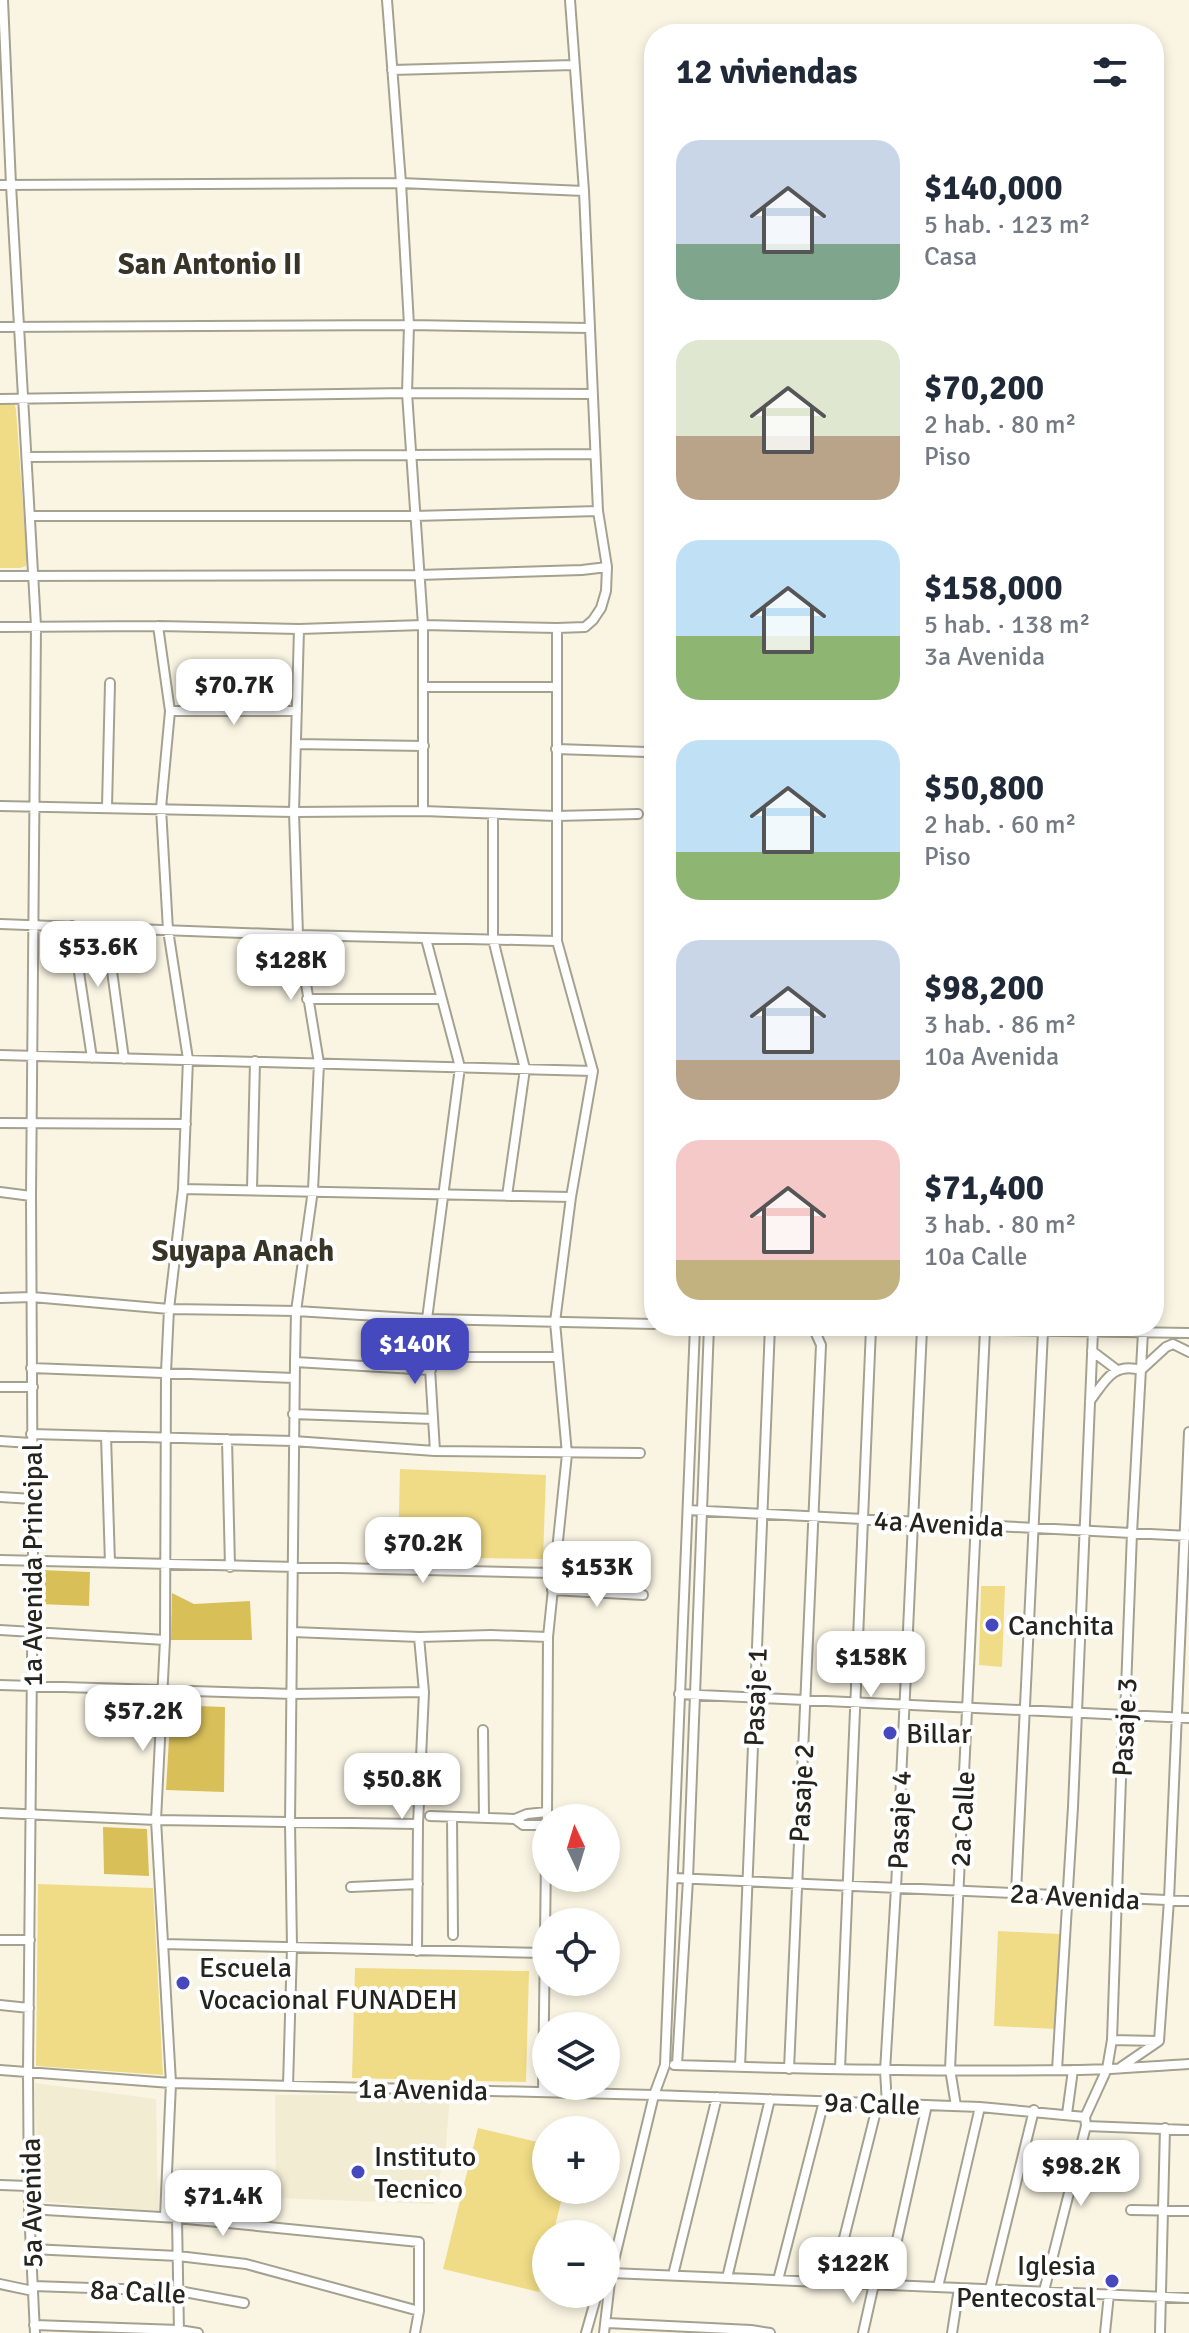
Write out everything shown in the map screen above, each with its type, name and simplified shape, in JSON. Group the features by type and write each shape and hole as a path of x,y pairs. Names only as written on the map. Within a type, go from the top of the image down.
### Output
{"street":[{"name":"1a Avenida Principal","path":"3,0 36,626 28,2073"},
{"path":"387,0 401,183 409,325 407,393 423,625 423,811"},
{"path":"0,627 299,629 423,625 557,628 585,627 593,620 606,591 607,567 598,511 584,191 570,0"},
{"path":"392,70 574,65"},
{"path":"0,185 401,183 584,191"},
{"path":"0,327 409,325 590,328"},
{"path":"0,399 407,393 593,394"},
{"path":"28,457 595,454"},
{"path":"32,516 414,516 598,511"},
{"path":"0,576 418,575 607,567"},
{"path":"158,626 170,711 161,808 168,930 188,1059 183,1189 169,1309 166,1372 165,1640 156,1820 171,2083 165,2217"},
{"path":"547,1804 548,1637 567,1454 555,1322 571,1197 593,1071 557,941 557,628"},
{"path":"288,2086 292,1947 290,1823 296,1311 313,1190 319,1063 298,935 294,812 299,629"},
{"path":"107,807 110,683"},
{"path":"423,687 557,687"},
{"path":"170,711 297,711"},
{"path":"296,744 424,746"},
{"path":"556,749 644,752"},
{"path":"0,806 294,812 423,811 556,816 638,814"},
{"path":"493,814 493,939 525,1069 507,1196"},
{"path":"0,924 557,941"},
{"path":"72,926 92,1058"},
{"path":"106,927 124,1059"},
{"path":"426,939 460,1067 427,1319 435,1451"},
{"path":"307,999 441,999"},
{"path":"0,1055 593,1071"},
{"path":"252,1189 255,1061"},
{"path":"0,1123 186,1124"},
{"path":"183,1189 571,1197"},
{"path":"0,1192 31,1196"},
{"path":"0,1298 32,1297 169,1309 644,1324"},
{"path":"1164,1332 1189,1333"},
{"path":"620,2233 654,2095 665,2065 695,1336"},
{"path":"677,2065 688,1879 709,1336"},
{"name":"Pasaje 1","path":"740,2067 770,1336"},
{"name":"Pasaje 2","path":"789,2069 821,1345 817,1336"},
{"path":"840,2069 871,1336"},
{"name":"Pasaje 4","path":"882,2104 896,1888 922,1336"},
{"name":"2a Calle","path":"956,2106 950,2069 985,1336"},
{"path":"1016,1893 1043,1336"},
{"path":"1057,2070 1068,1895 1093,1336"},
{"name":"Pasaje 3","path":"1044,2291 1086,2121 1107,2069 1112,2040 1119,1898 1121,1759 1143,1336"},
{"path":"1090,1402 1107,1378 1117,1370 1128,1367 1141,1370 1173,1344 1189,1352"},
{"path":"1092,1351 1117,1370"},
{"path":"430,1357 558,1357"},
{"path":"295,1362 431,1370"},
{"path":"31,1368 294,1378"},
{"path":"0,1387 33,1387"},
{"path":"293,1414 433,1419"},
{"path":"1159,2041 1187,1536 1189,1432"},
{"path":"0,1441 106,1436 293,1441 435,1451 640,1453"},
{"path":"106,1436 110,1563"},
{"path":"227,1439 230,1567"},
{"path":"0,1497 33,1499"},
{"name":"4a Avenida","path":"688,1510 1187,1536"},
{"path":"0,1560 553,1573"},
{"path":"552,1590 643,1595"},
{"path":"0,1630 165,1640"},
{"path":"293,1632 419,1637 548,1637"},
{"path":"417,1951 418,1824 424,1692 419,1637"},
{"path":"0,1685 292,1694 424,1692"},
{"path":"679,1694 1189,1718"},
{"path":"483,1730 484,1818"},
{"path":"0,1813 156,1820 418,1824"},
{"path":"430,1816 515,1819 532,1814"},
{"path":"452,1817 453,1935"},
{"path":"515,1819 523,1825 532,1825"},
{"name":"2a Avenida","path":"674,1878 1189,1901"},
{"path":"351,1887 418,1884"},
{"path":"0,1940 30,1940"},
{"path":"164,1944 532,1953"},
{"path":"0,2005 29,2008"},
{"path":"1112,2040 1159,2041"},
{"path":"1121,2067 1159,2041"},
{"path":"665,2065 885,2071 1073,2070 1189,2064"},
{"name":"1a Avenida","path":"0,2070 171,2083 532,2092"},
{"path":"1067,2114 1073,2070"},
{"name":"5a Avenida","path":"28,2073 29,2209 35,2329"},
{"name":"1a Avenida","path":"620,2094 654,2095"},
{"name":"9a Calle","path":"654,2095 1034,2110 1067,2114 1086,2121 1189,2130"},
{"path":"673,2275 717,2097"},
{"path":"727,2278 770,2099"},
{"path":"778,2280 824,2101"},
{"path":"833,2282 882,2104"},
{"path":"887,2285 927,2105"},
{"path":"938,2287 980,2107"},
{"path":"990,2289 1034,2110"},
{"path":"1160,2333 1165,2128"},
{"path":"0,2185 29,2186"},
{"path":"29,2209 177,2218 419,2242 419,2311 415,2333"},
{"path":"1131,2210 1189,2211"},
{"path":"177,2218 179,2331"},
{"path":"31,2249 178,2256 246,2264 419,2311"},
{"path":"620,2277 673,2275 1189,2298"},
{"name":"8a Calle","path":"0,2284 33,2289 179,2291 244,2303"},
{"path":"863,2333 874,2284"},
{"path":"952,2333 959,2288"},
{"path":"1105,2333 1109,2294"},
{"path":"586,2333 593,2308"},
{"path":"604,2333 608,2308"},
{"path":"607,2323 770,2333"},
{"path":"35,2329 198,2333"}],"shaded area":[{"path":"0,403 15,405 16,410 27,560 26,566 20,568 0,568"},
{"path":"400,1469 546,1475 543,1559 398,1557"},
{"path":"41,1570 90,1572 89,1606 39,1604"},
{"name":"Canchita","path":"981,1586 1005,1586 1002,1667 979,1665"},
{"path":"172,1593 194,1604 250,1601 252,1640 171,1640"},
{"path":"171,1705 225,1707 224,1792 166,1790"},
{"path":"103,1827 147,1829 149,1876 104,1874"},
{"path":"38,1884 153,1888 163,2075 36,2066"},
{"path":"998,1931 1060,1934 1055,2029 994,2026"},
{"path":"355,1968 529,1971 526,2082 352,2078"},
{"path":"35,2083 156,2099 158,2211 37,2201"},
{"name":"Instituto Tecnico","path":"450,2094 446,2146 434,2204 276,2198 275,2095"},
{"path":"478,2128 532,2141 532,2204 560,2204 556,2220 532,2220 532,2290 443,2269"}],"place":[{"name":"Canchita","path":"992,1625"},
{"name":"Billar","path":"890,1733"},
{"name":"Escuela Vocacional FUNADEH","path":"183,1983"},
{"name":"Instituto Tecnico","path":"358,2172"},
{"name":"Iglesia Pentecostal","path":"1112,2281"}],"district":[{"name":"San Antonio II","path":"210,264"},
{"name":"Suyapa Anach","path":"243,1251"}]}
